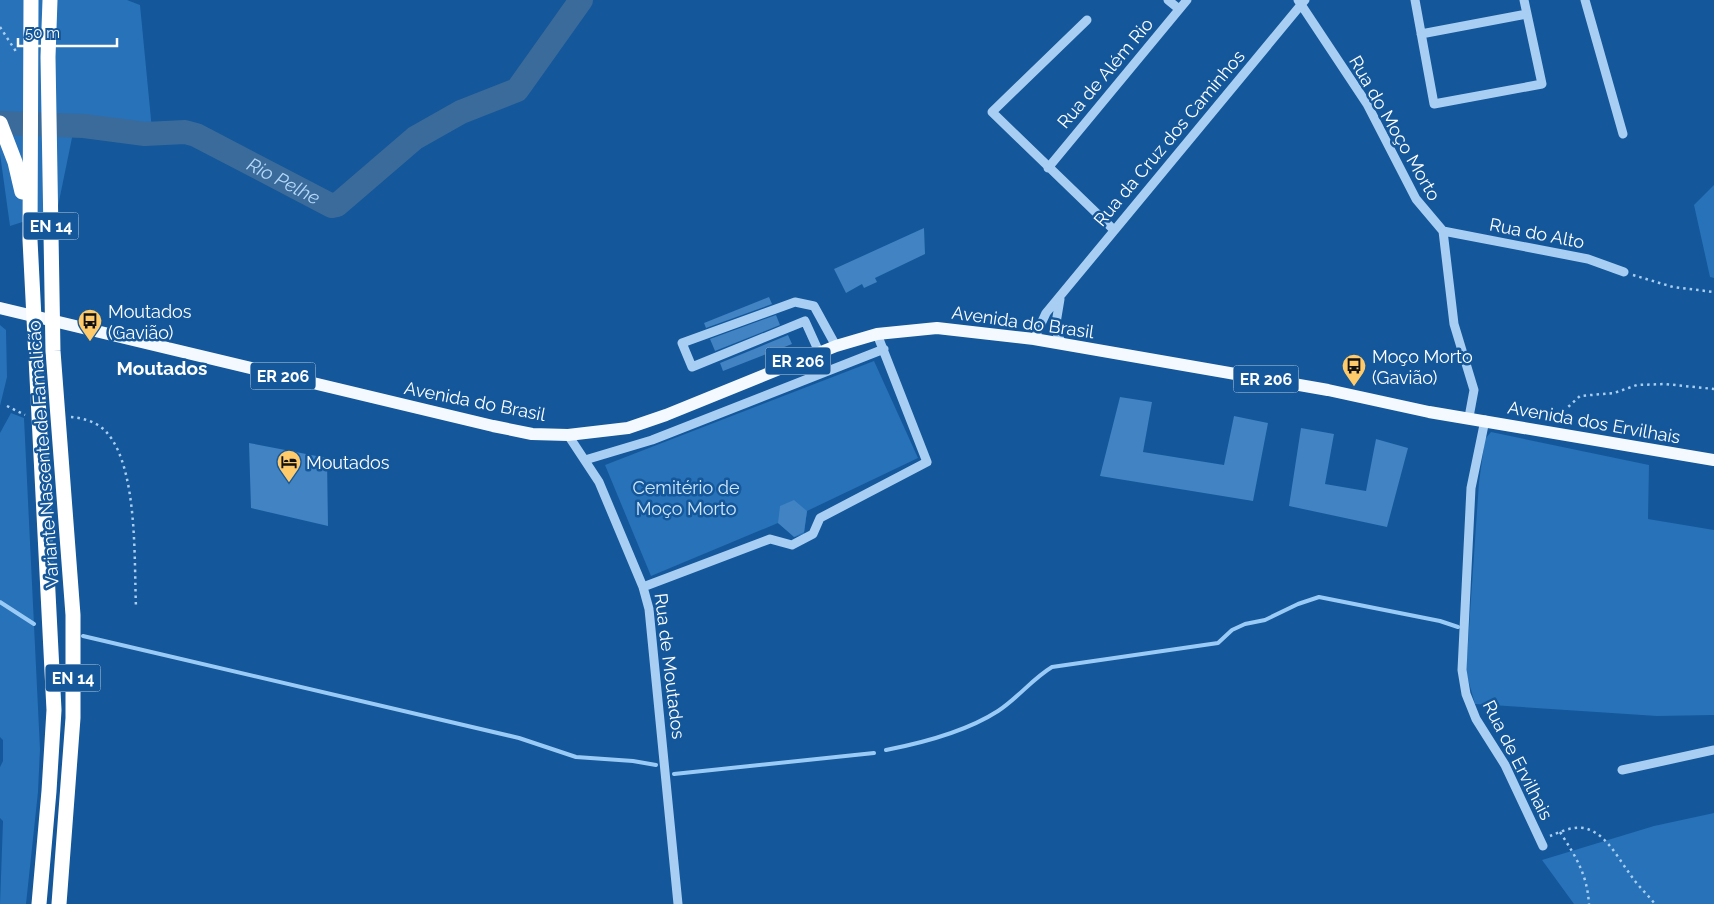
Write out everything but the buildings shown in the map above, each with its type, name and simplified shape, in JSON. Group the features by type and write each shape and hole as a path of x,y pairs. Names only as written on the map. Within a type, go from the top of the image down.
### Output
{"highway":[{"name":"Variante Nascente de Famalicão","path":"31,0 30,240 54,710 50,791 39,904"},
{"name":"Variante Nascente de Famalicão","path":"50,0 48,56 53,341 73,615 73,701 69,794 59,904"},
{"path":"0,123 8,139 21,180 30,240"}],"main road":[{"name":"Avenida do Brasil","path":"0,308 532,434 568,435 628,428 666,415 836,346 877,334 936,328 1034,339 1353,395 1429,412 1469,417"},
{"name":"Avenida dos Ervilhais","path":"1469,417 1714,460"}],"street":[{"path":"1168,0 1179,9"},
{"name":"Rua de Além Rio","path":"1048,168 1187,0"},
{"path":"1415,0 1434,104 1542,84 1524,0"},
{"path":"1585,0 1623,134"},
{"name":"Rua da Cruz dos Caminhos","path":"1034,339 1046,313 1301,2"},
{"name":"Rua do Moço Morto","path":"1301,2 1367,104 1416,199 1443,231"},
{"path":"1421,34 1527,14"},
{"path":"1087,20 992,112 1114,230"},
{"path":"1443,231 1454,324 1474,390 1469,417"},
{"name":"Rua do Alto","path":"1443,231 1588,259 1624,272"},
{"name":"Rua da Cruz dos Caminhos","path":"1060,297 1055,329 1062,344"},
{"path":"819,352 804,321 692,367 682,343 795,302 814,306 836,346"},
{"path":"643,587 770,539 792,545 813,534 820,518 928,462 877,334"},
{"path":"585,460 652,440 884,349"},
{"name":"Rua de Ervilhais","path":"1485,420 1471,488 1462,670 1466,694 1476,719 1505,765 1542,843"},
{"name":"Rua de Moutados","path":"568,435 600,482 643,587 649,609 678,904"},
{"path":"1622,770 1714,750"}],"path":[{"path":"1624,272 1673,287 1714,292"},
{"path":"1541,430 1580,396 1614,393 1637,385 1665,384 1714,390"},
{"path":"7,406 24,415 33,416"},
{"path":"70,417 90,421 108,433 118,450 130,493 136,608"},
{"path":"1542,843 1560,832 1583,828 1595,832 1613,850 1631,876 1655,904"},
{"path":"1560,832 1578,860 1588,884 1589,904"}],"green space":[{"path":"0,0 127,0 140,5 153,140 73,133 57,211 10,226 0,154"},
{"path":"1714,185 1714,278 1710,277 1694,205"},
{"path":"0,325 6,330 7,377 0,406"},
{"name":"Cemitério de Moço Morto","path":"874,361 918,458 807,511 804,534 795,537 778,523 651,576 605,465"},
{"path":"11,413 24,418 40,749 38,792 26,904 0,904 3,821 0,818 0,767 3,761 3,740 0,737 0,433"},
{"path":"1491,432 1649,465 1648,519 1714,530 1714,715 1657,716 1475,704 1466,672 1479,482 1485,439"},
{"path":"1714,813 1714,904 1574,904 1542,860 1654,826"}],"waterway":[{"name":"Rio Pelhe","path":"0,123 84,126 145,134 185,132 196,135 332,206 337,205 415,138 461,112 517,90 581,0"},
{"path":"886,750 914,744 972,725 1005,706 1052,667 1218,643 1232,630 1245,624 1265,620 1298,604 1319,597 1440,621 1458,627"},
{"path":"0,602 34,624"},
{"path":"83,636 519,738 576,757 633,761 656,765"},
{"path":"674,774 874,753"}],"place":[{"name":"Moutados (Gavião)","path":"90,342"},
{"name":"Moço Morto (Gavião)","path":"1354,387"},
{"name":"Moutados","path":"289,483"}],"district":[{"name":"Moutados","path":"162,368"}]}
